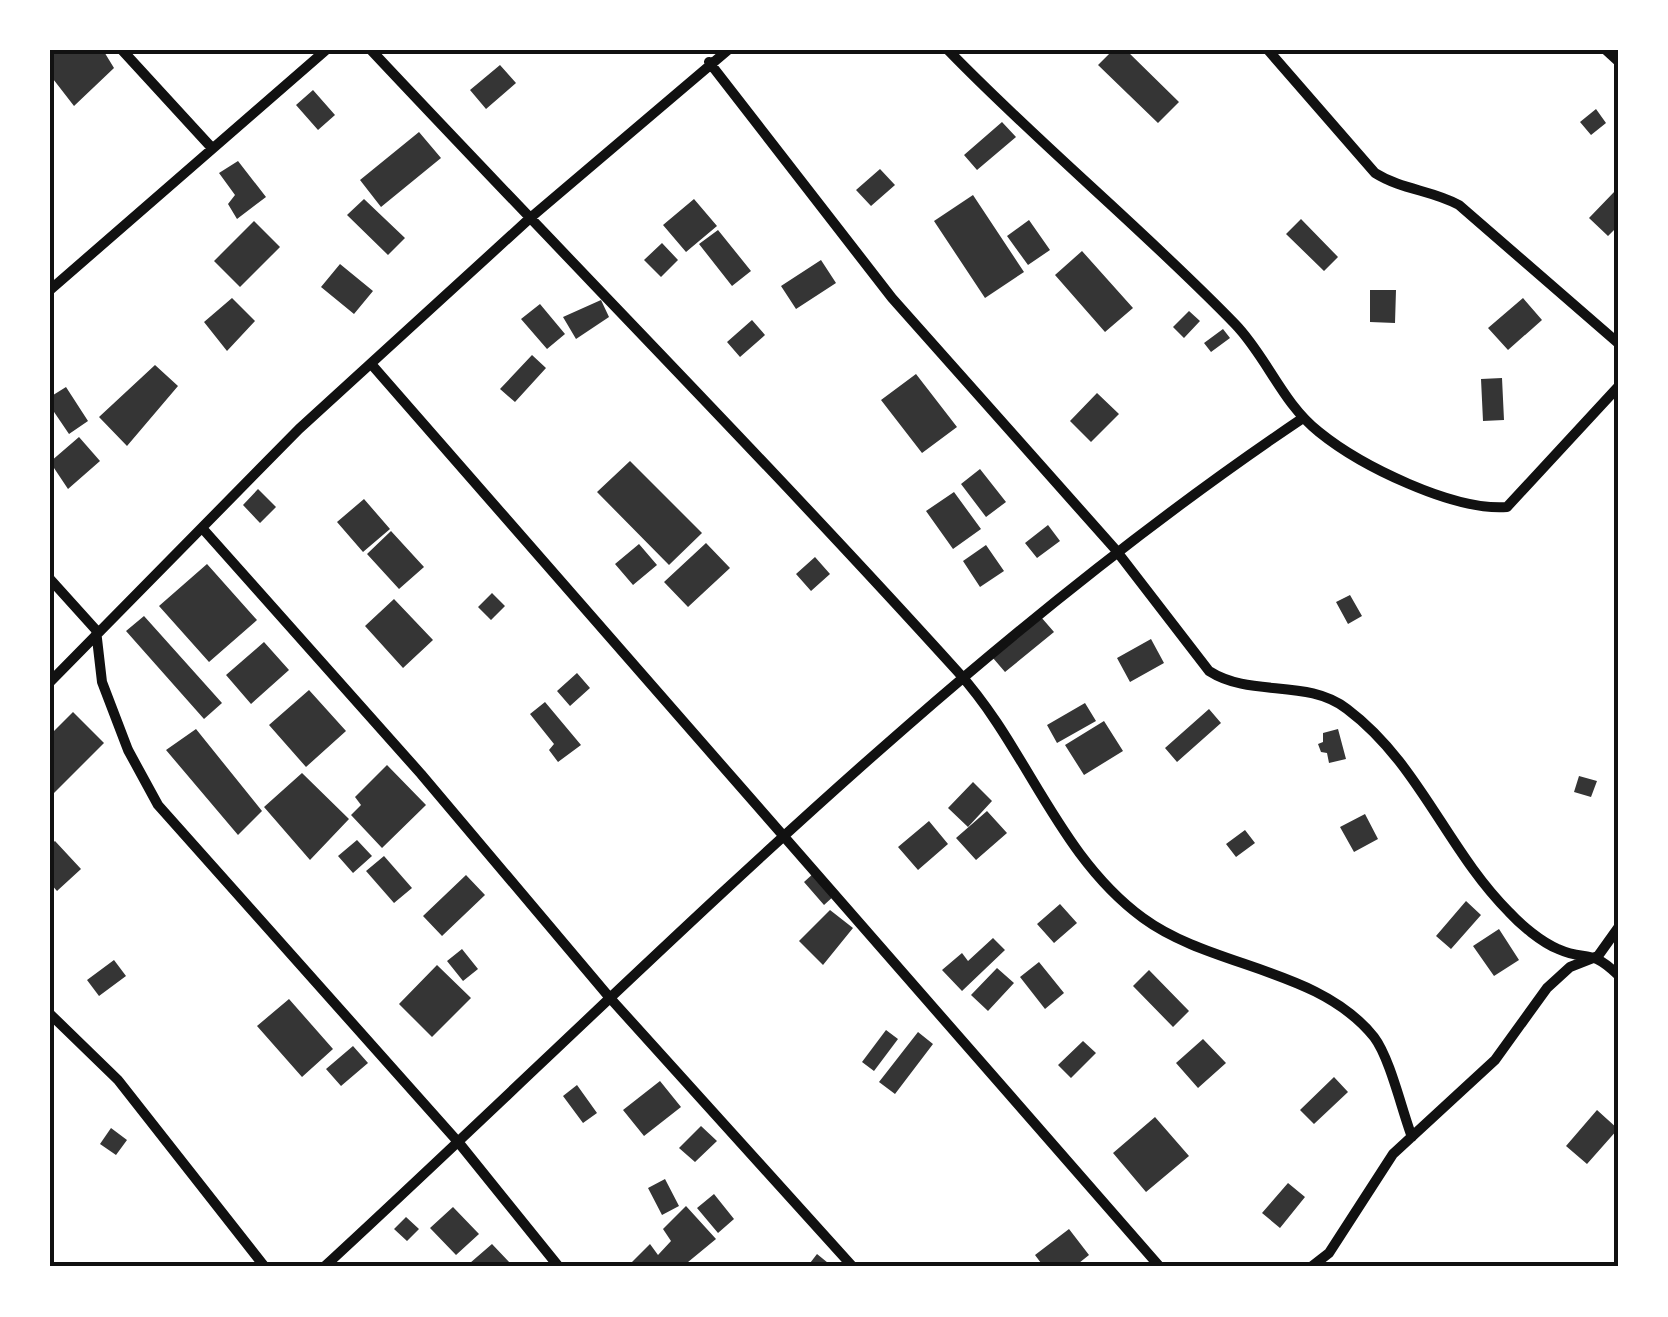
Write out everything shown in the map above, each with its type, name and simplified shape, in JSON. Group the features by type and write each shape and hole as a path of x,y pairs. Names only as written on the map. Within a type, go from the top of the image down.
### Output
{"street":[{"path":"122,50 211,147"},
{"path":"50,290 326,50"},
{"path":"371,50 702,396 962,676 1095,874 1144,918 1203,950 1318,994 1350,1014 1376,1039 1412,1138"},
{"path":"50,682 96,630 203,529 299,430 529,219 709,62 728,50"},
{"path":"948,50 1153,241 1240,329 1303,418 1339,446 1436,495 1484,509 1507,508 1618,387"},
{"path":"1268,50 1375,172 1392,183 1439,194 1459,205 1618,343"},
{"path":"1606,50 1618,61"},
{"path":"709,62 892,298 1116,549 1209,671 1230,685 1302,691 1345,707 1399,758 1441,817 1467,866 1511,915 1561,951 1598,956 1618,976"},
{"path":"50,269 60,280"},
{"path":"372,365 1160,1267"},
{"path":"324,1267 785,835 962,676 1116,549 1303,418"},
{"path":"203,529 420,774 610,998 853,1267"},
{"path":"50,579 96,630 102,682 128,750 158,804 459,1142 560,1267"},
{"path":"1311,1267 1329,1253 1372,1183 1412,1138 1496,1060 1546,988 1570,967 1598,956 1618,928"},
{"path":"50,1014 118,1080 264,1267"}],"building":[{"path":"50,50 103,50 114,68 74,106 50,75"},
{"path":"1113,50 1126,50 1179,102 1158,123 1098,65"},
{"path":"500,65 516,83 486,109 470,90"},
{"path":"313,90 335,115 318,130 296,105"},
{"path":"1596,109 1606,123 1591,135 1580,122"},
{"path":"1002,122 1016,137 977,170 964,155"},
{"path":"419,132 441,158 381,207 360,180"},
{"path":"238,161 266,197 237,219 228,204 235,195 219,173"},
{"path":"880,169 895,185 871,206 856,190"},
{"path":"1615,191 1618,226 1608,236 1589,218"},
{"path":"973,195 1024,272 985,298 934,221"},
{"path":"364,199 405,238 388,255 347,215"},
{"path":"694,199 717,226 686,252 663,225"},
{"path":"1301,219 1338,257 1324,271 1286,234"},
{"path":"1029,220 1050,250 1028,265 1007,236"},
{"path":"254,221 280,247 240,287 214,261"},
{"path":"718,230 751,271 732,286 699,244"},
{"path":"662,243 678,260 661,277 644,260"},
{"path":"1082,251 1133,308 1105,332 1055,275"},
{"path":"821,260 836,283 796,309 781,286"},
{"path":"340,264 373,291 354,314 321,287"},
{"path":"1370,290 1396,290 1395,323 1370,322"},
{"path":"232,298 255,321 227,351 204,322"},
{"path":"1523,298 1542,320 1508,350 1488,328"},
{"path":"601,300 609,317 576,339 563,317"},
{"path":"540,304 565,334 547,349 521,319"},
{"path":"1189,311 1200,321 1184,338 1173,327"},
{"path":"752,320 765,335 740,357 727,342"},
{"path":"1223,329 1230,338 1211,352 1204,343"},
{"path":"532,355 546,368 515,402 500,389"},
{"path":"155,365 178,386 127,446 99,417"},
{"path":"916,374 957,427 922,453 881,400"},
{"path":"1502,378 1504,420 1483,421 1481,379"},
{"path":"66,387 88,421 69,434 50,406 50,397"},
{"path":"1097,393 1119,414 1091,442 1070,421"},
{"path":"79,437 100,461 68,489 50,462"},
{"path":"630,461 702,533 669,565 597,492"},
{"path":"980,469 1006,502 986,517 961,484"},
{"path":"258,489 276,507 260,523 243,505"},
{"path":"954,492 981,529 953,549 926,511"},
{"path":"364,499 390,529 363,552 337,522"},
{"path":"1048,525 1060,541 1037,558 1025,543"},
{"path":"391,531 424,567 399,589 367,554"},
{"path":"706,543 730,568 688,607 664,582"},
{"path":"639,544 657,565 633,585 615,564"},
{"path":"986,545 1004,571 980,587 963,561"},
{"path":"815,557 830,574 811,591 796,574"},
{"path":"207,564 257,620 209,662 159,606"},
{"path":"492,593 505,606 491,620 478,607"},
{"path":"1350,595 1362,616 1348,624 1336,602"},
{"path":"394,599 433,640 403,668 365,626"},
{"path":"144,616 222,703 204,719 126,631"},
{"path":"1041,617 1054,632 1005,672 993,658"},
{"path":"1151,639 1164,663 1130,682 1117,658"},
{"path":"264,642 289,670 251,704 226,675"},
{"path":"577,673 590,688 570,706 557,691"},
{"path":"309,690 346,731 306,767 269,725"},
{"path":"545,702 581,745 558,762 549,750 554,744 530,714"},
{"path":"1085,703 1096,721 1057,743 1047,725"},
{"path":"1209,709 1221,723 1177,762 1165,748"},
{"path":"73,712 104,743 50,797 50,735"},
{"path":"1104,721 1123,751 1084,775 1065,745"},
{"path":"196,729 262,811 238,835 166,750"},
{"path":"1338,729 1346,759 1329,763 1327,753 1321,752 1318,744 1323,742 1323,733"},
{"path":"387,765 426,805 382,848 351,815 361,805 355,797"},
{"path":"302,773 349,819 310,860 264,807"},
{"path":"1579,776 1597,781 1591,797 1574,792"},
{"path":"973,782 992,801 968,827 948,808"},
{"path":"987,811 1007,833 976,860 956,838"},
{"path":"1365,814 1378,839 1354,852 1340,827"},
{"path":"929,821 948,844 918,870 898,847"},
{"path":"1245,830 1255,843 1236,857 1226,844"},
{"path":"357,840 372,856 353,873 338,856"},
{"path":"55,841 81,869 57,891 50,883 50,845"},
{"path":"384,856 412,888 394,903 366,871"},
{"path":"815,872 835,895 824,905 804,882"},
{"path":"466,875 485,895 442,936 423,916"},
{"path":"1466,901 1481,915 1451,949 1436,936"},
{"path":"1060,904 1077,923 1054,943 1037,924"},
{"path":"830,910 853,928 823,965 799,941"},
{"path":"1499,929 1519,960 1494,976 1473,946"},
{"path":"993,938 1005,950 962,991 942,970 962,953 968,961"},
{"path":"462,949 478,969 463,981 447,961"},
{"path":"114,960 126,976 99,996 87,980"},
{"path":"1039,962 1064,993 1045,1009 1020,977"},
{"path":"437,965 471,998 432,1037 399,1004"},
{"path":"997,968 1014,983 988,1011 971,995"},
{"path":"1149,970 1189,1011 1173,1027 1133,986"},
{"path":"289,999 333,1049 302,1077 257,1026"},
{"path":"886,1030 898,1039 874,1071 862,1062"},
{"path":"918,1032 933,1044 895,1094 879,1082"},
{"path":"1203,1039 1226,1063 1198,1088 1176,1063"},
{"path":"1083,1041 1096,1053 1071,1078 1058,1065"},
{"path":"353,1046 368,1063 341,1086 326,1069"},
{"path":"1334,1077 1348,1092 1314,1124 1300,1110"},
{"path":"660,1081 681,1107 644,1136 623,1110"},
{"path":"577,1085 597,1113 583,1123 563,1096"},
{"path":"1597,1110 1618,1129 1587,1164 1566,1146"},
{"path":"1155,1117 1189,1156 1146,1192 1113,1153"},
{"path":"701,1126 717,1141 695,1162 679,1148"},
{"path":"111,1128 127,1140 116,1155 100,1144"},
{"path":"665,1179 679,1206 662,1215 648,1188"},
{"path":"1288,1183 1305,1197 1280,1228 1262,1213"},
{"path":"714,1194 734,1219 718,1233 697,1208"},
{"path":"686,1206 716,1239 682,1267 632,1267 630,1264 650,1244 658,1255 671,1241 663,1229"},
{"path":"453,1207 479,1234 456,1255 430,1228"},
{"path":"406,1217 419,1229 407,1241 394,1229"},
{"path":"1069,1229 1089,1255 1074,1267 1044,1267 1035,1255"},
{"path":"492,1244 511,1264 473,1267 470,1263"},
{"path":"817,1254 833,1267 807,1267"}]}
